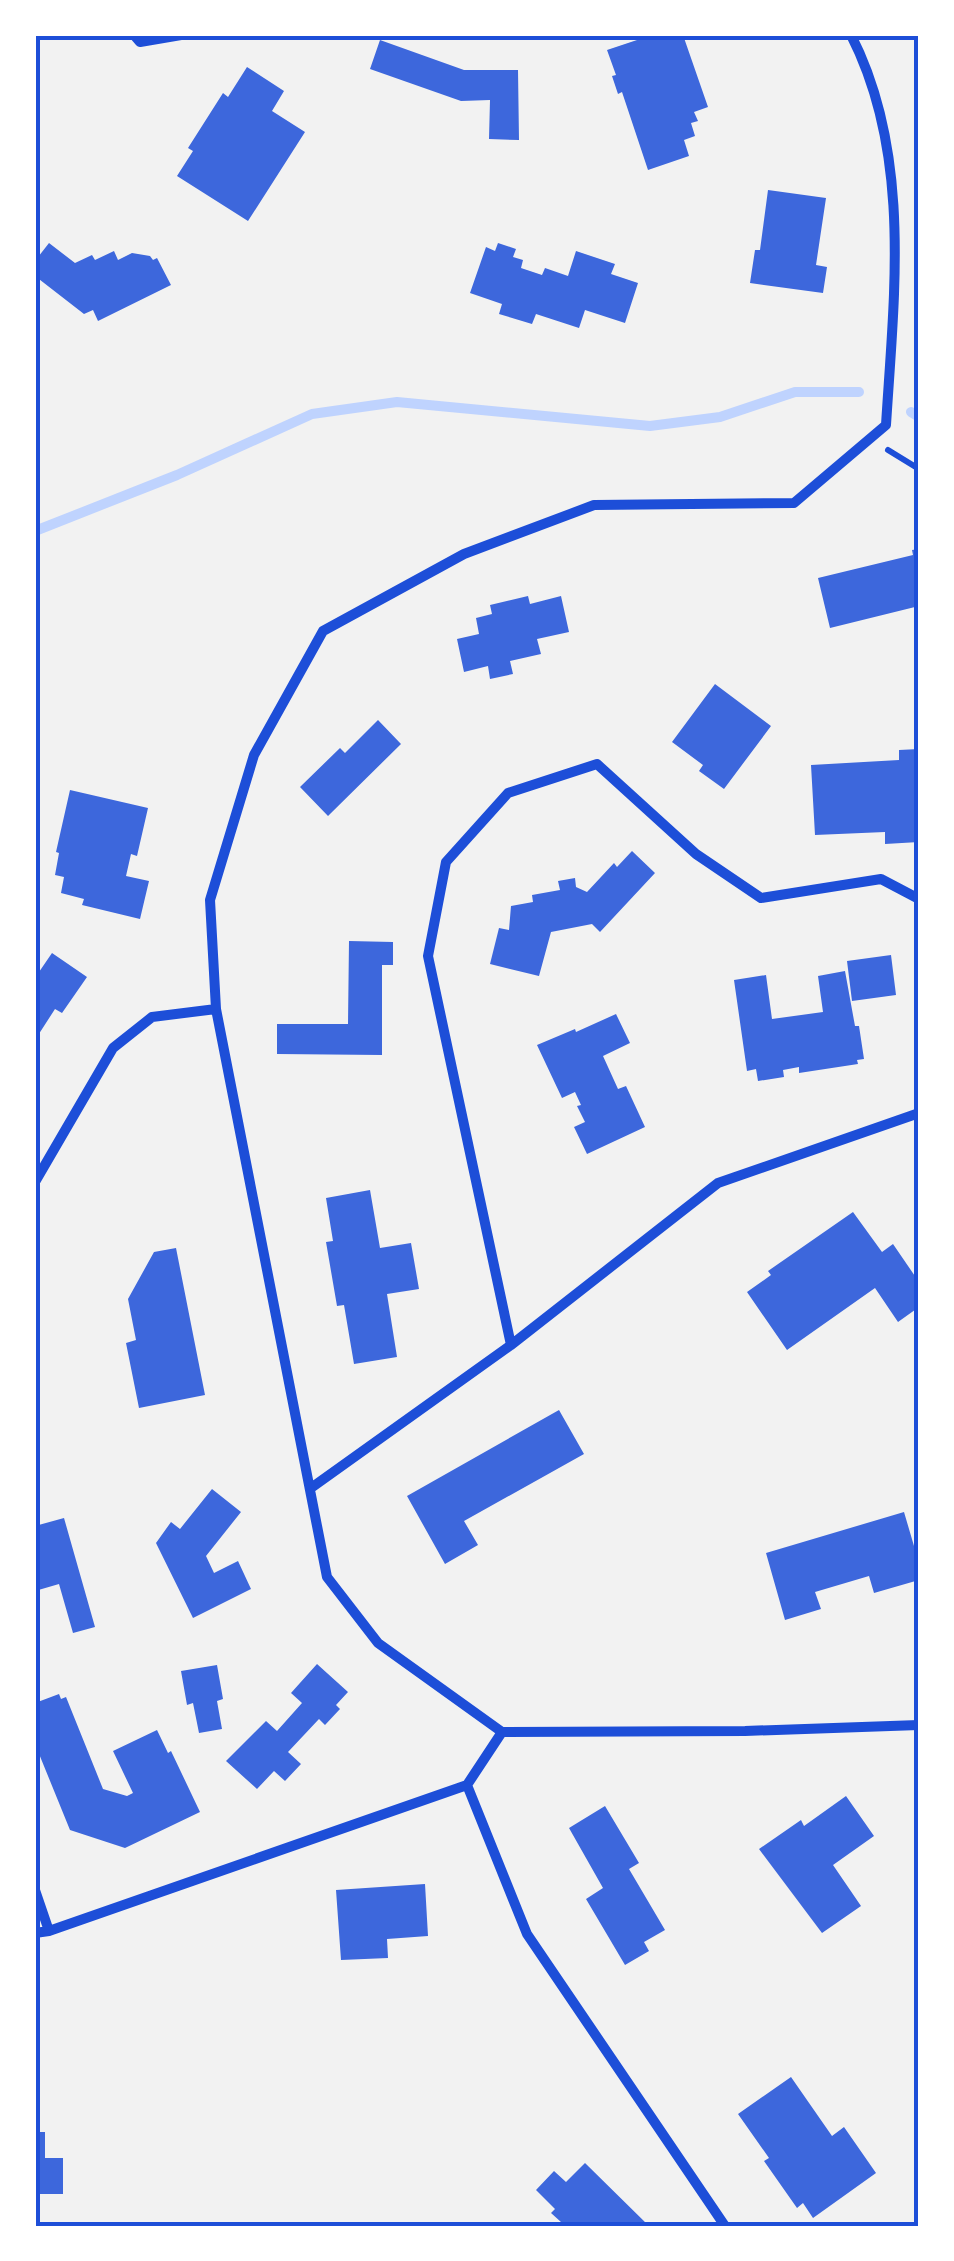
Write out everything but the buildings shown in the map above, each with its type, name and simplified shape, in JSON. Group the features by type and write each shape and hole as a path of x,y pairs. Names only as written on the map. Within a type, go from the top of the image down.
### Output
{"street":[{"path":"134,35 140,42 180,35"},
{"path":"851,35 864,60 885,132 896,253 886,426 794,503 594,505 464,554 323,631 254,755 210,900 216,1009 328,1577 378,1643 502,1732 745,1732 919,1725"},
{"path":"511,1345 428,956 446,862 508,792 597,764 696,854 761,898 881,880 919,899"},
{"path":"35,1182 113,1048 152,1016 216,1009"},
{"path":"311,1488 511,1345 718,1183 919,1113"},
{"path":"35,1933 467,1785 502,1732"},
{"path":"467,1785 527,1934 724,2226"},
{"path":"35,1890 49,1931"}],"path":[{"path":"870,439 919,469"}],"waterway":[{"path":"35,531 177,475 312,414 397,402 650,426 720,417 795,392 859,392"},
{"path":"911,412 919,417"}]}
